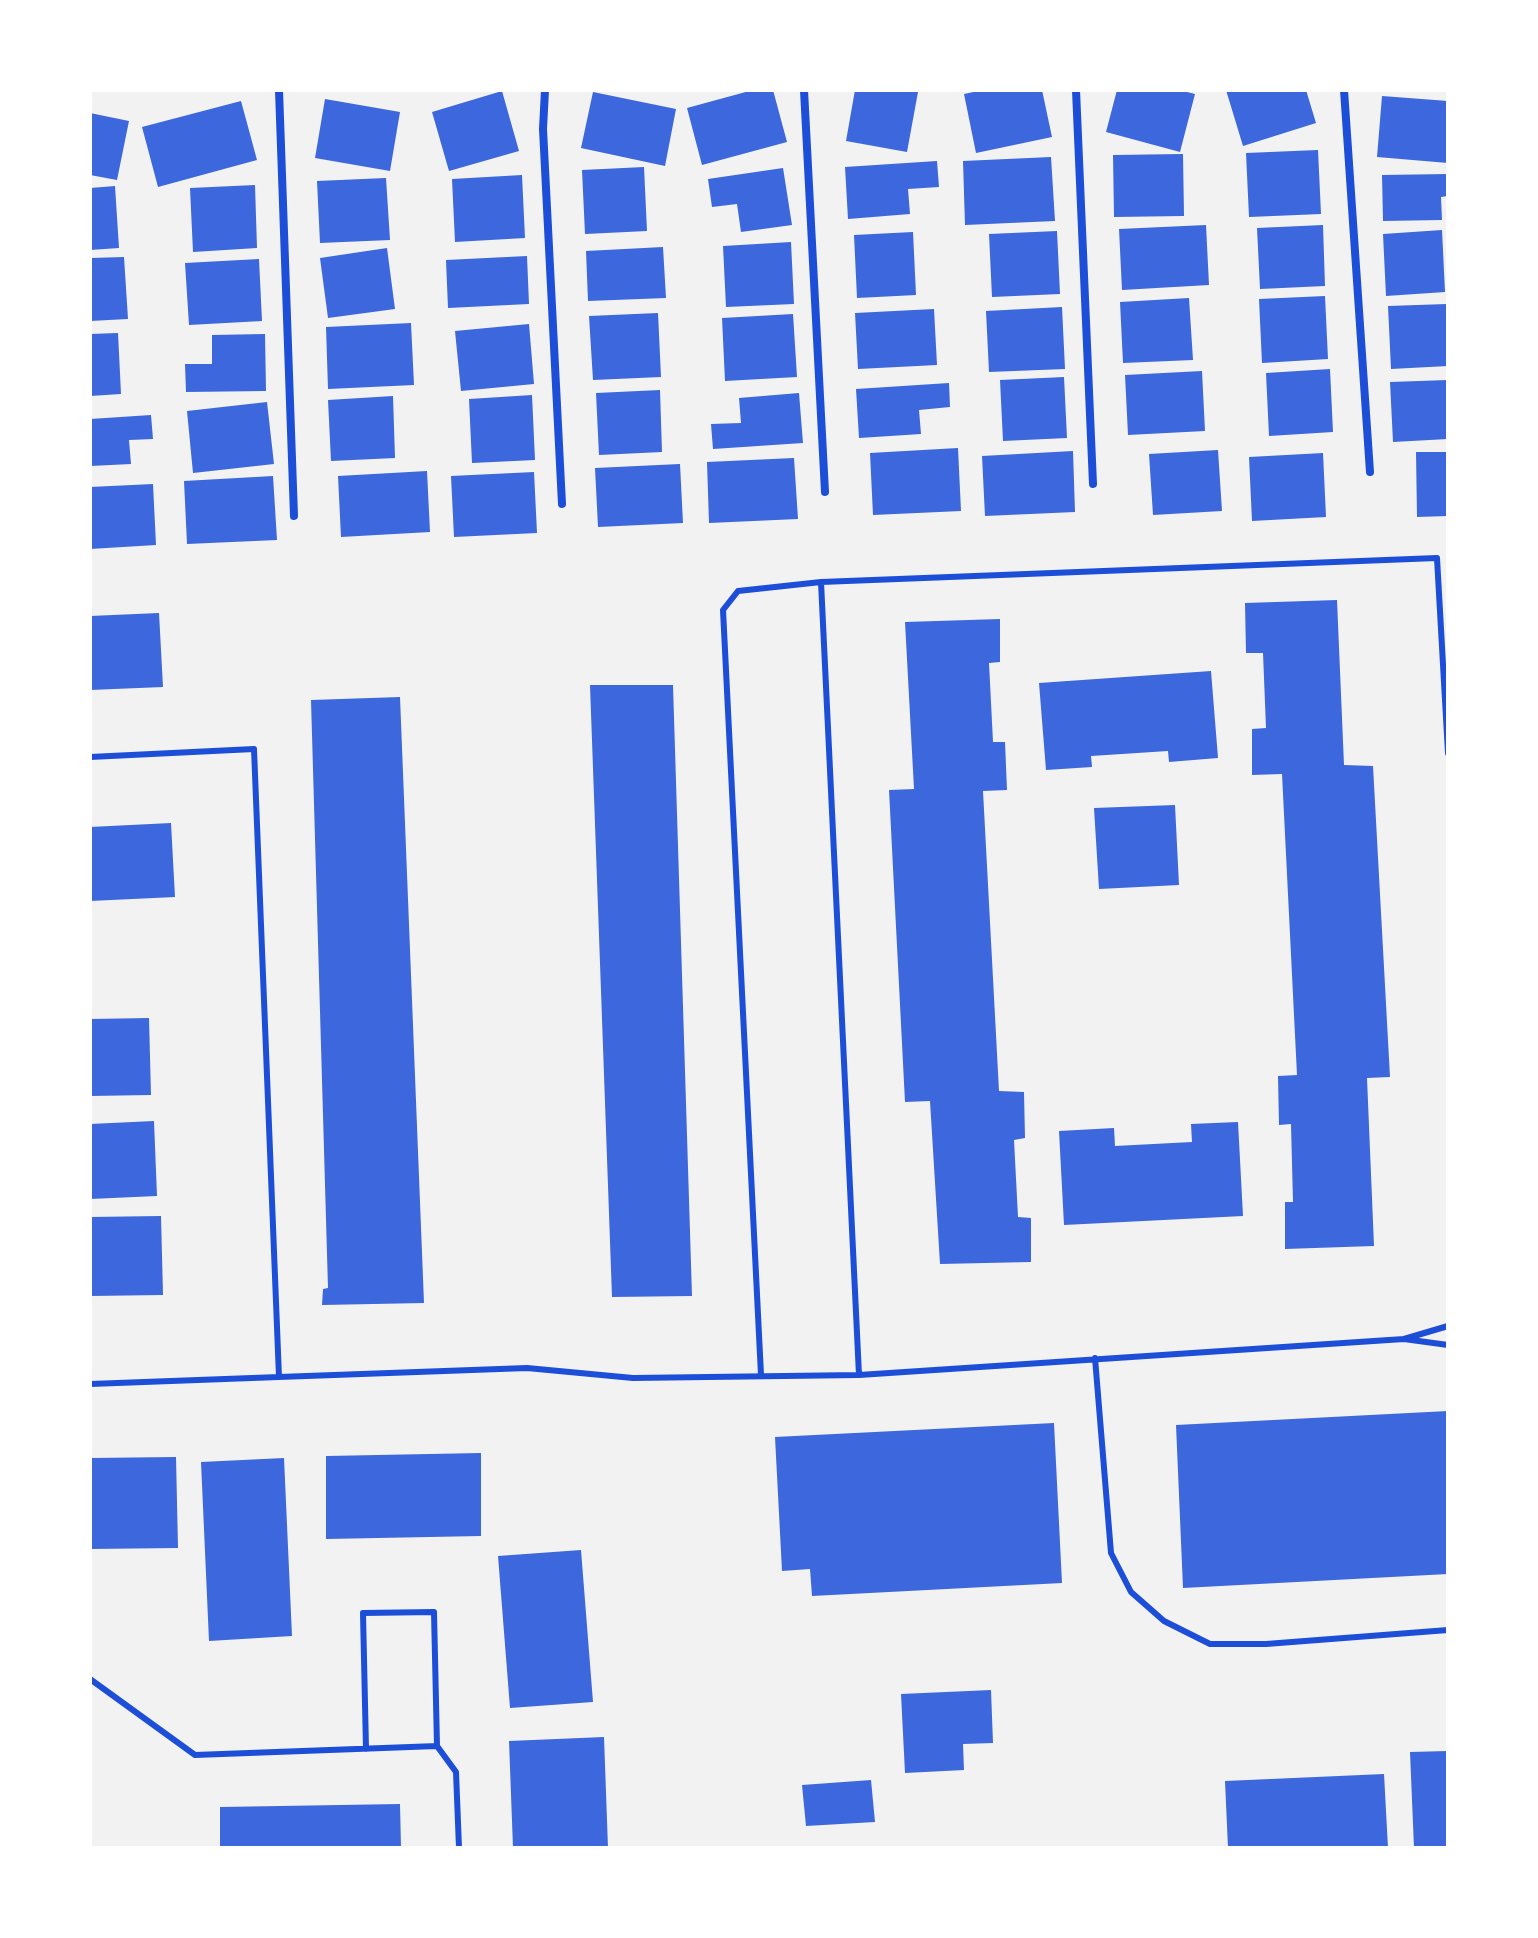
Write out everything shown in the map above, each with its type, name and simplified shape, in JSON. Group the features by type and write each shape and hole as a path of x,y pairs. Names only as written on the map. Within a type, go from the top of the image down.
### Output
{"street":[{"path":"279,90 294,516"},
{"path":"545,90 543,129 562,504"},
{"path":"804,90 825,492"},
{"path":"1076,90 1093,484"},
{"path":"1344,90 1370,472"}],"lane":[{"path":"761,1375 723,610 738,591 821,582 1437,558 1448,753"},
{"path":"821,582 859,1375"},
{"path":"90,757 254,749 279,1377"},
{"path":"1404,1339 1435,1327 1448,1326"},
{"path":"90,1384 527,1368 633,1378 859,1375 1404,1339 1448,1345"},
{"path":"1095,1358 1111,1553 1131,1592 1164,1621 1210,1644 1266,1644 1448,1630"},
{"path":"366,1749 363,1613 434,1612 437,1746 456,1772 459,1848"},
{"path":"90,1679 195,1755 437,1746"}],"building":[{"path":"753,90 773,90 787,142 702,165 687,108"},
{"path":"855,90 918,92 907,152 846,141"},
{"path":"983,90 1042,90 1052,137 976,153 964,94"},
{"path":"1117,90 1179,90 1195,94 1180,152 1106,132"},
{"path":"1226,90 1306,90 1316,123 1243,146"},
{"path":"502,91 519,151 449,171 432,112"},
{"path":"593,92 676,109 665,166 581,148"},
{"path":"1382,96 1448,101 1448,163 1377,157"},
{"path":"325,99 400,112 390,171 315,158"},
{"path":"241,101 257,160 158,187 142,127"},
{"path":"90,113 129,121 117,180 90,175"},
{"path":"1318,150 1321,214 1249,217 1246,153"},
{"path":"1183,154 1184,216 1114,217 1113,155"},
{"path":"1051,157 1055,221 965,225 963,161"},
{"path":"937,161 939,187 908,189 910,214 848,219 845,167"},
{"path":"644,167 647,231 585,234 582,170"},
{"path":"783,168 792,225 741,232 737,204 712,207 708,179"},
{"path":"1448,174 1448,196 1441,197 1442,220 1383,221 1382,175"},
{"path":"522,175 525,238 455,242 452,179"},
{"path":"386,178 390,240 320,243 317,181"},
{"path":"255,185 257,248 193,252 190,188"},
{"path":"115,186 119,248 90,250 90,188"},
{"path":"1206,225 1209,285 1122,290 1119,229"},
{"path":"1323,225 1325,286 1260,289 1257,228"},
{"path":"1442,230 1445,292 1386,296 1383,234"},
{"path":"1057,231 1060,294 992,297 989,234"},
{"path":"913,232 916,295 857,298 854,235"},
{"path":"791,242 794,304 726,307 723,246"},
{"path":"663,247 666,298 588,301 586,251"},
{"path":"387,248 395,309 328,318 320,258"},
{"path":"527,256 529,304 448,308 446,260"},
{"path":"124,257 128,319 90,321 90,258"},
{"path":"259,259 262,321 189,325 185,263"},
{"path":"1325,296 1328,359 1262,363 1259,299"},
{"path":"1189,298 1193,360 1123,363 1120,302"},
{"path":"1447,304 1448,366 1391,369 1388,306"},
{"path":"1062,307 1065,369 989,372 986,311"},
{"path":"934,309 937,365 858,369 855,313"},
{"path":"658,313 661,377 593,380 589,316"},
{"path":"793,314 797,377 725,381 722,318"},
{"path":"411,323 414,385 328,389 326,327"},
{"path":"529,324 534,384 461,391 455,331"},
{"path":"118,333 121,394 90,396 90,334"},
{"path":"265,334 266,391 186,392 185,364 212,364 212,335"},
{"path":"1330,369 1333,432 1269,436 1266,373"},
{"path":"1202,371 1205,431 1128,435 1125,375"},
{"path":"1064,377 1067,438 1003,441 1000,380"},
{"path":"1448,380 1448,439 1393,442 1390,382"},
{"path":"949,383 950,407 919,410 921,434 859,438 856,389"},
{"path":"660,390 662,452 599,455 596,393"},
{"path":"799,393 803,443 713,449 711,424 741,423 739,398"},
{"path":"532,395 535,460 472,463 469,399"},
{"path":"393,396 395,458 331,461 328,400"},
{"path":"267,402 274,464 193,473 187,411"},
{"path":"151,415 153,439 129,440 131,464 90,466 90,419"},
{"path":"958,448 961,511 873,515 870,453"},
{"path":"1218,450 1222,511 1153,515 1149,454"},
{"path":"1073,451 1075,512 985,516 982,456"},
{"path":"1416,452 1448,452 1448,516 1417,517"},
{"path":"1323,453 1326,517 1252,521 1249,457"},
{"path":"794,458 798,519 709,523 707,462"},
{"path":"680,464 683,523 598,527 595,468"},
{"path":"427,471 430,532 341,537 338,476"},
{"path":"534,472 537,533 454,537 451,476"},
{"path":"273,476 277,540 187,544 184,481"},
{"path":"153,484 156,545 90,549 90,487"},
{"path":"1337,600 1344,765 1373,766 1390,1077 1367,1078 1374,1246 1285,1249 1285,1202 1293,1202 1291,1124 1279,1125 1278,1076 1297,1075 1282,774 1252,775 1252,729 1266,728 1263,653 1246,653 1245,603"},
{"path":"159,613 163,687 90,690 90,616"},
{"path":"1000,619 1000,662 989,663 993,742 1005,742 1007,790 983,791 999,1091 1024,1092 1025,1138 1014,1140 1018,1217 1031,1218 1031,1262 940,1264 930,1101 905,1102 889,790 914,789 905,622"},
{"path":"1211,671 1218,758 1169,762 1168,751 1091,756 1092,767 1046,770 1039,683"},
{"path":"590,685 673,685 692,1296 612,1297"},
{"path":"400,697 424,1303 322,1305 323,1289 328,1288 311,700"},
{"path":"1175,805 1179,885 1099,889 1094,808"},
{"path":"171,823 175,897 90,901 90,827"},
{"path":"149,1018 151,1095 90,1096 90,1019"},
{"path":"154,1121 157,1196 90,1199 90,1124"},
{"path":"1238,1122 1243,1216 1064,1225 1059,1131 1114,1128 1115,1146 1192,1142 1191,1124"},
{"path":"161,1216 163,1295 90,1296 90,1217"},
{"path":"1448,1411 1448,1574 1183,1588 1176,1425"},
{"path":"1054,1423 1062,1583 812,1596 810,1569 782,1571 775,1437"},
{"path":"481,1453 481,1536 326,1539 326,1456"},
{"path":"176,1457 178,1548 90,1549 90,1458"},
{"path":"284,1458 292,1636 209,1641 201,1462"},
{"path":"581,1550 593,1702 510,1708 498,1556"},
{"path":"991,1690 993,1743 963,1744 964,1770 905,1773 901,1694"},
{"path":"604,1737 608,1848 513,1848 509,1741"},
{"path":"1448,1751 1448,1848 1414,1848 1410,1752"},
{"path":"1384,1774 1388,1848 1228,1848 1225,1781"},
{"path":"871,1780 875,1822 806,1826 802,1785"},
{"path":"400,1804 401,1848 220,1848 220,1807"}]}
